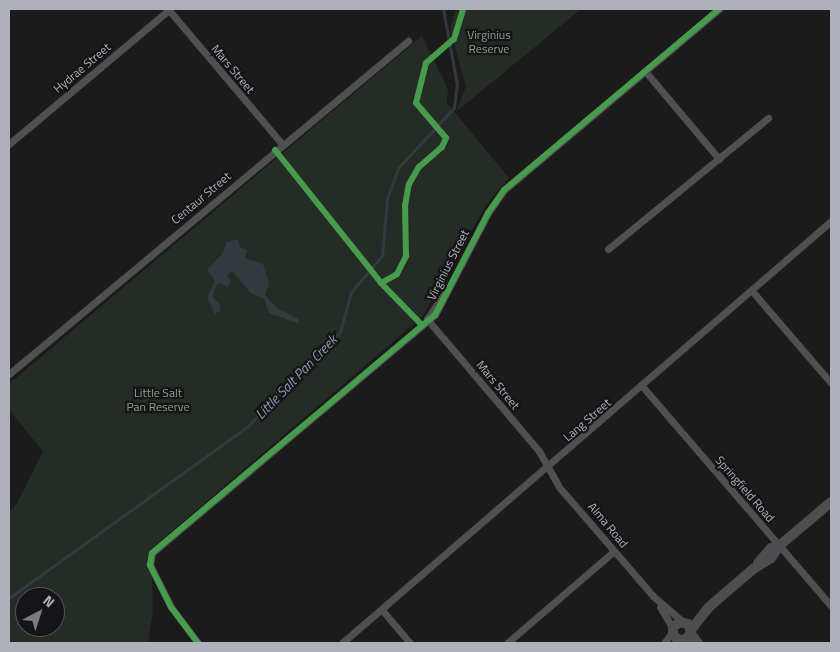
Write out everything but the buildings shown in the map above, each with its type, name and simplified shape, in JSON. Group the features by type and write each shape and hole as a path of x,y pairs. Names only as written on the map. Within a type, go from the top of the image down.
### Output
{"main road":[{"path":"680,642 687,627 753,569 771,548 779,546 831,502"},
{"path":"680,642 673,630 677,623 687,627"},
{"name":"Alma Road","path":"687,627 698,643"}],"street":[{"name":"Hydrae Street","path":"9,144 169,9"},
{"name":"Mars Street","path":"169,9 282,144"},
{"name":"Virginius Street","path":"198,643 171,606 150,564 152,553 427,319 498,197 719,9"},
{"name":"Centaur Street","path":"9,374 282,144 408,41"},
{"path":"645,71 719,159"},
{"path":"608,249 768,118"},
{"name":"Lang Street","path":"342,643 831,221"},
{"path":"752,290 831,383"},
{"name":"Mars Street","path":"427,319 534,446 548,467"},
{"name":"Springfield Road","path":"642,386 831,606"},
{"name":"Alma Road","path":"548,467 556,483 653,596 687,627"},
{"path":"507,643 614,551"},
{"name":"Alma Road","path":"653,596 673,630"},
{"path":"382,610 410,643"},
{"path":"664,643 673,630"},
{"name":"Lang Street","path":"347,643 355,633"}],"green space":[{"name":"Virginius Reserve","path":"456,9 581,9 456,112 466,86 450,30"},
{"name":"Little Salt Pan Reserve","path":"422,36 448,89 447,103 509,178 486,205 422,317 151,549 153,611 148,643 9,643 9,512 17,503 43,451 9,410 9,384"}],"shaded area":[{"path":"238,239 240,247 247,250 245,258 263,264 269,283 265,295 277,308 299,319 299,324 269,313 264,299 251,293 232,271 227,276 231,281 228,287 219,283 214,290 213,298 220,304 220,311 215,314 207,297 215,281 207,270 222,254 227,242"}],"waterway":[{"name":"Little Salt Pan Creek","path":"9,598 247,427 340,332 351,292 382,256 387,199 398,168 454,108 457,85 443,9"}],"cycle path":[{"path":"381,283 397,274 406,256 405,206 409,184 419,167 442,147 446,138 416,103 426,63 454,39 463,9"},
{"path":"198,643 171,607 150,565 152,553 435,315 488,213 504,190 719,9"},
{"path":"275,150 381,283 421,324"}]}
